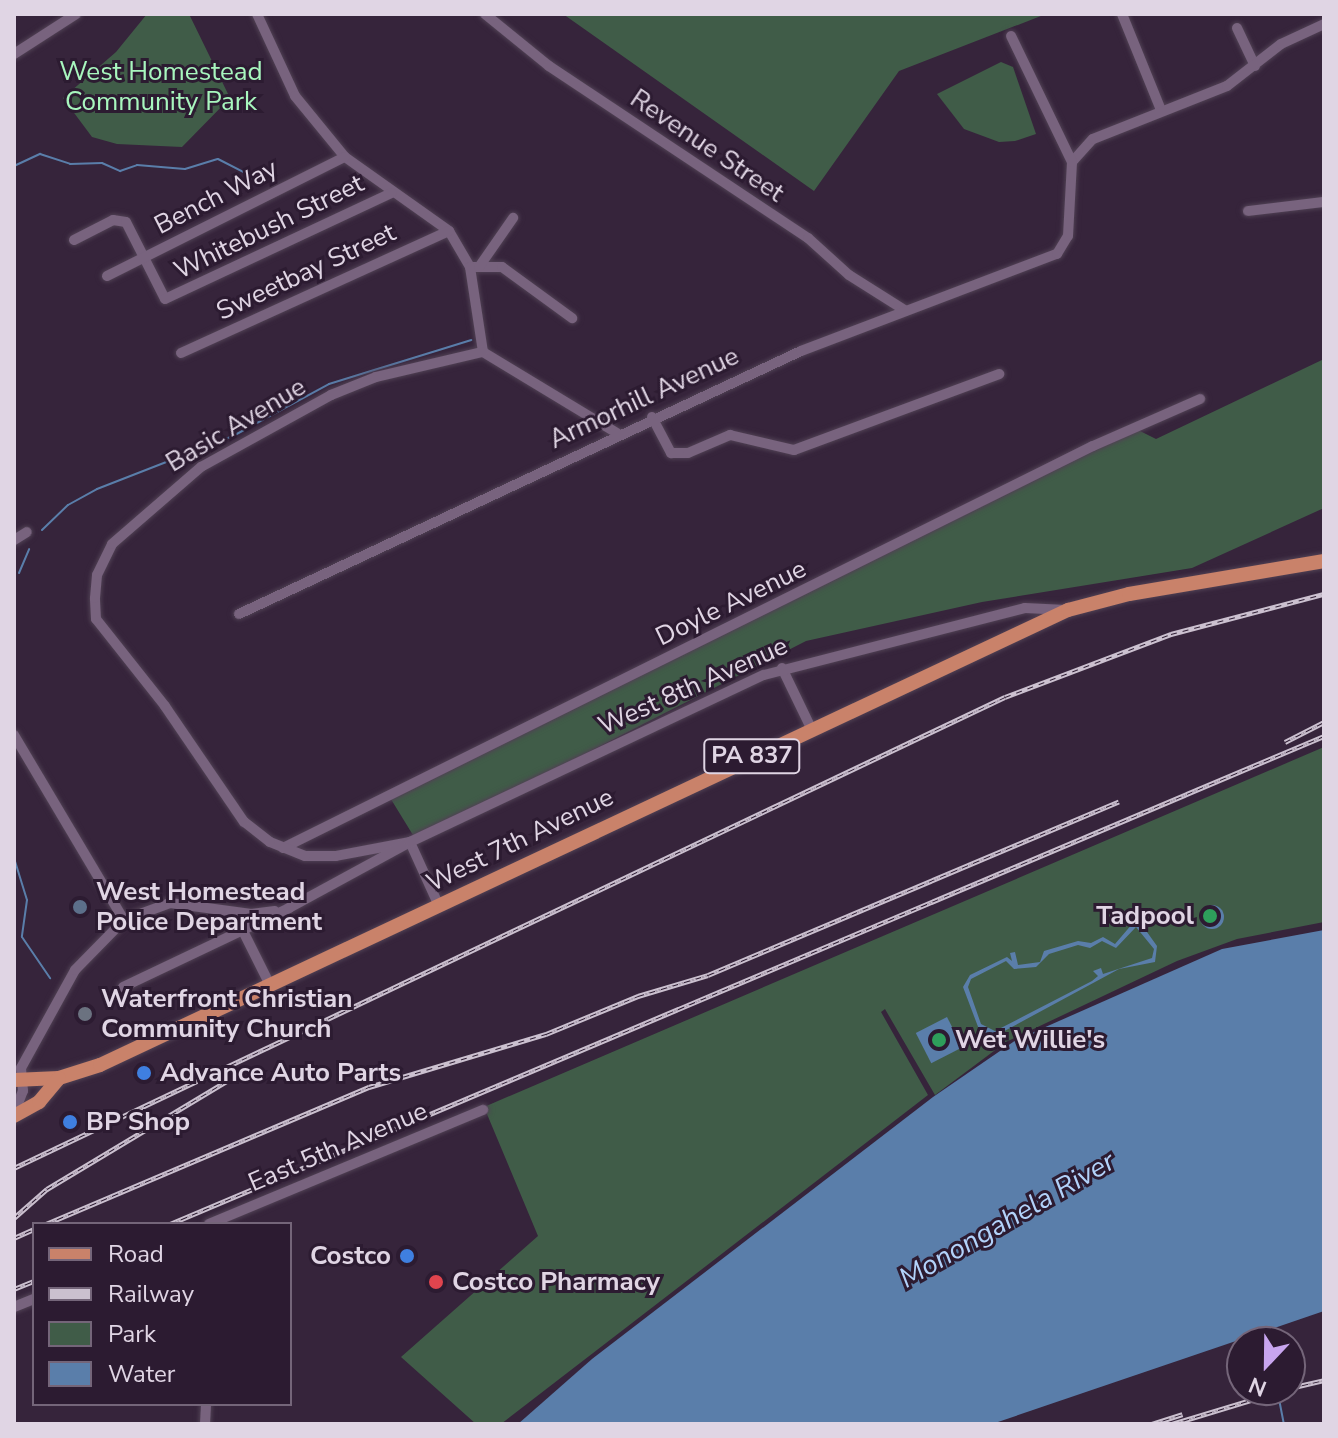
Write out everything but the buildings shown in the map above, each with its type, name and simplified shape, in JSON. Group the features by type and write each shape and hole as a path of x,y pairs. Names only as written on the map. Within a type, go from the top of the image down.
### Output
{"main road":[{"name":"West 8th Avenue","path":"1068,610 1129,594 1324,561"},
{"name":"West 7th Avenue","path":"18,1080 59,1078 100,1065 811,728 1068,610"},
{"path":"14,1115 39,1102 59,1078"}],"street":[{"path":"14,54 76,14"},
{"path":"257,14 284,76 313,122 345,157 391,193 449,231 474,267 483,352 617,433"},
{"name":"Revenue Street","path":"485,14 549,66 808,238 849,275 906,311"},
{"path":"1122,14 1161,110"},
{"path":"1011,36 1072,162 1093,139 1227,86 1281,44 1324,24"},
{"path":"1237,28 1255,66"},
{"name":"Bench Way","path":"107,276 345,157"},
{"name":"Armorhill Avenue","path":"239,614 652,417 906,311 1045,260 1068,236 1072,162"},
{"name":"Whitebush Street","path":"143,259 165,299 391,193"},
{"path":"1248,211 1324,202"},
{"path":"474,267 513,218"},
{"path":"74,240 113,220 126,222 143,259"},
{"name":"Sweetbay Street","path":"181,353 449,231"},
{"path":"474,267 502,267 572,318"},
{"name":"Basic Avenue","path":"410,842 336,856 305,856 283,848 234,811 165,706 96,619 97,575 112,544 138,517 201,467 286,416 376,377 483,352"},
{"path":"652,417 666,448 679,455 730,435 794,450 999,374"},
{"name":"Doyle Avenue","path":"283,848 1093,446 1200,399"},
{"path":"14,540 27,532"},
{"name":"West 8th Avenue","path":"123,987 289,908 410,842 782,668 1025,608 1068,610"},
{"path":"782,668 811,728"},
{"path":"14,735 124,920"},
{"path":"410,842 439,906"},
{"path":"14,1115 21,1103 18,1080 21,1068 75,970 124,920 158,904 251,914 289,908"},
{"path":"243,931 270,985"},
{"name":"East 5th Avenue","path":"214,1222 483,1110"}],"green space":[{"name":"West Homestead Community Park","path":"147,14 189,14 230,98 182,147 117,144 92,137 63,98 116,52"},
{"path":"563,14 1046,14 899,71 814,191"},
{"path":"1001,62 1013,67 1036,134 1015,141 999,142 964,129 937,94"},
{"path":"1324,359 1324,508 1192,568 982,602 806,641 416,840 389,796 1134,428 1156,439"},
{"path":"1324,747 1324,922 1237,939 1177,961 1006,1042 935,1095 885,1009 881,1012 928,1095 501,1424 476,1424 401,1357 538,1236 484,1107"}],"water":[{"name":"Tadpool","path":"1212,905 1223,912 1224,917 1217,928 1212,929 1201,922 1200,917 1207,906"},
{"path":"1133,923 1142,925 1157,946 1155,962 1119,969 997,1035 980,1032 963,987 970,975 1007,957 1012,961 1010,953 1015,952 1018,965 1040,962 1044,951 1078,941 1091,943 1103,937 1115,944","holes":["1136,927 1154,949 1152,958 1103,974 1101,968 1093,971 1098,976 1092,981 995,1031 981,1024 968,987 971,979 1006,961 1014,969 1036,967 1049,954 1078,945 1090,948 1102,941 1116,948"]},
{"name":"Monongahela River","path":"1324,930 1324,1311 1280,1326 1226,1326 1226,1344 992,1424 518,1424 592,1359 933,1097 1016,1040 1222,949"},
{"name":"Wet Willie's","path":"947,1017 962,1047 931,1063 916,1033"}],"waterway":[{"path":"14,166 40,154 70,164 102,163 120,171 137,165 185,169 218,159 246,173 256,185"},
{"path":"42,530 68,505 97,489 233,436 329,384 471,340"},
{"path":"19,573 29,549"},
{"path":"14,858 27,900 22,937 50,978"},
{"path":"1280,1406 1284,1424"}],"railway":[{"path":"14,1168 1005,697 1171,634 1324,594"},
{"path":"1285,742 1324,722"},
{"path":"175,1222 1324,736"},
{"path":"51,1222 369,1087 546,1034 638,996 708,975 1119,801"},
{"path":"14,1218 47,1189 242,1072"},
{"path":"14,1238 32,1230"},
{"path":"14,1289 32,1282"},
{"path":"1306,1384 1324,1380"},
{"path":"1172,1424 1231,1406"},
{"path":"1152,1424 1182,1414"}],"place":[{"name":"West Homestead Police Department","path":"80,907"},
{"name":"Tadpool","path":"1210,916"},
{"name":"Waterfront Christian Community Church","path":"85,1014"},
{"name":"Wet Willie's","path":"939,1040"},
{"name":"Advance Auto Parts","path":"144,1073"},
{"name":"BP Shop","path":"70,1122"},
{"name":"Costco","path":"407,1256"},
{"name":"Costco Pharmacy","path":"436,1282"}]}
